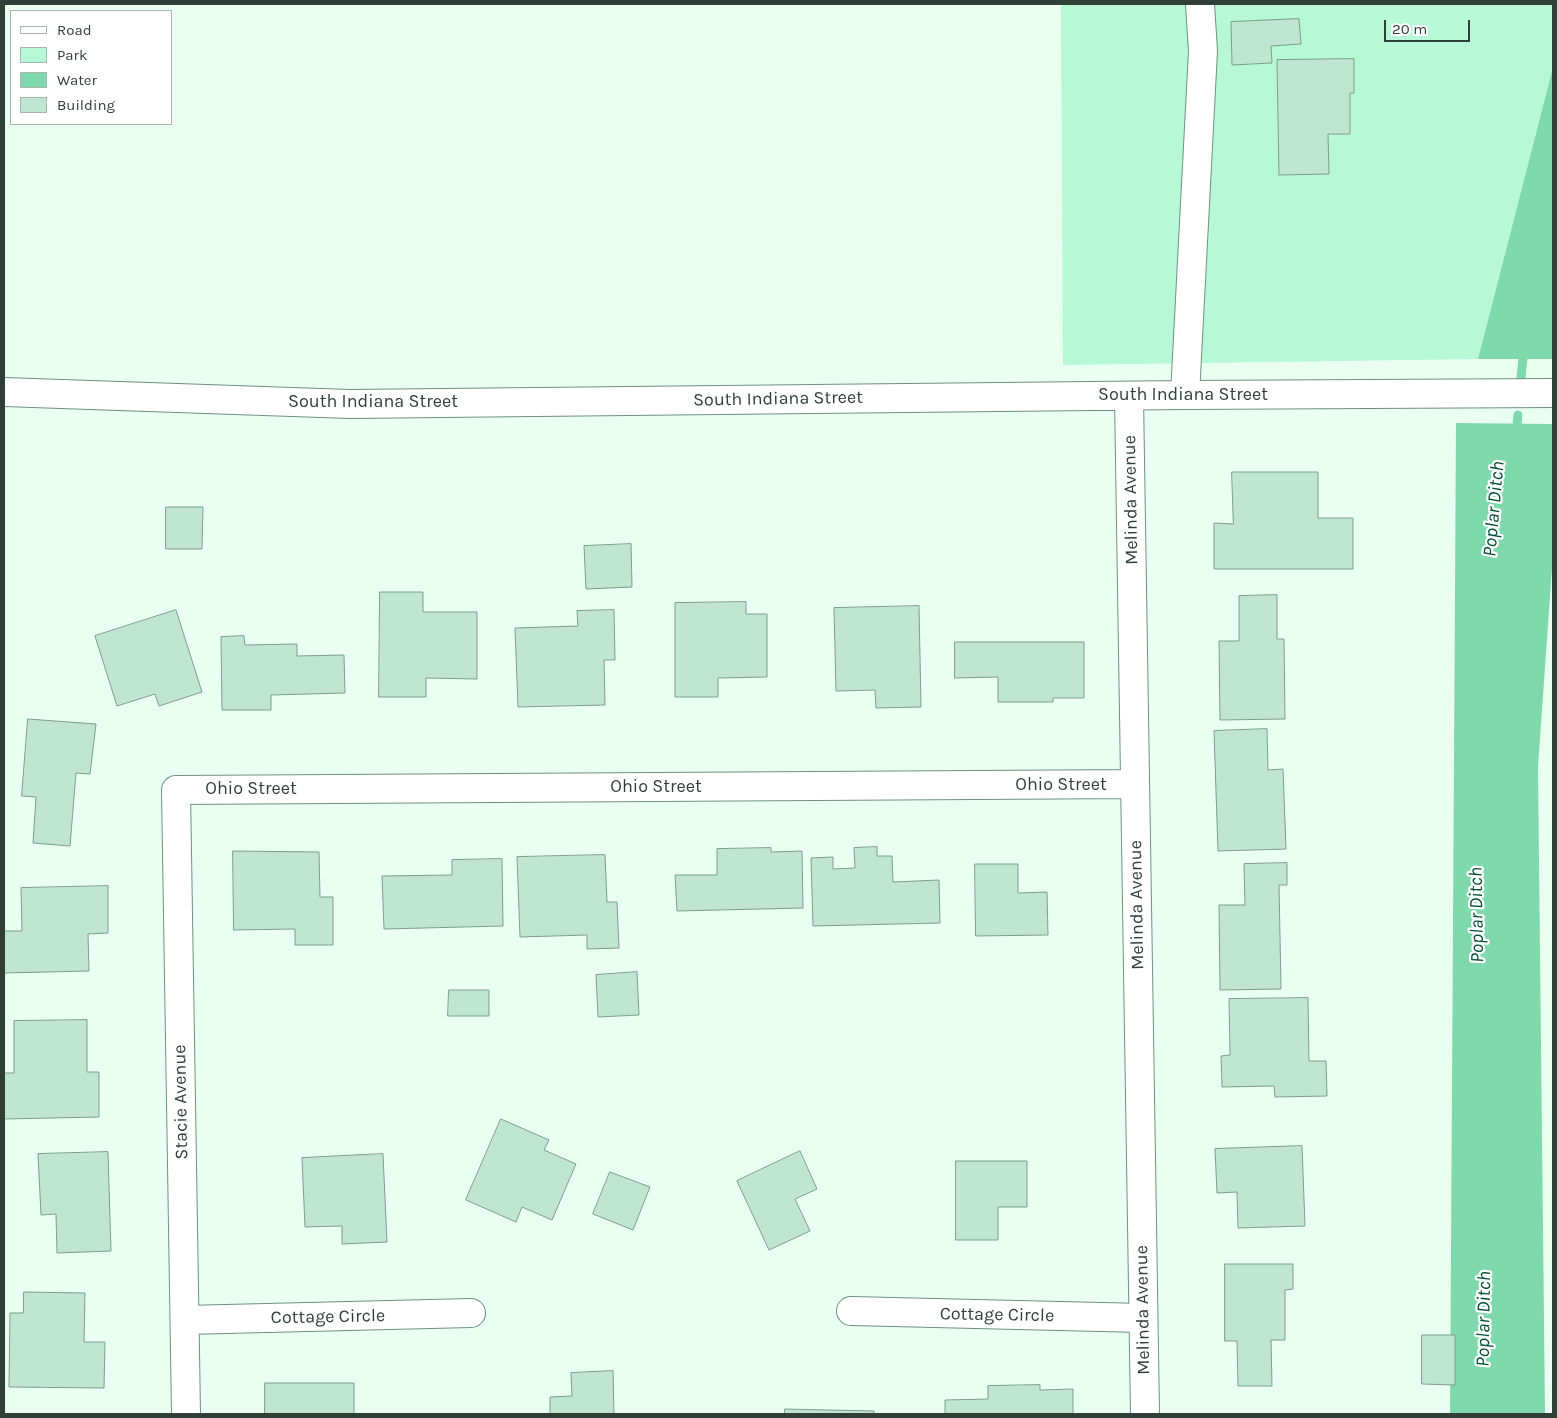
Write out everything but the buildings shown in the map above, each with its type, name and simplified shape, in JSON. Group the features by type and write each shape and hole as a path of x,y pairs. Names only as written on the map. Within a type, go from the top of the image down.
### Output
{"street":[{"path":"1185,395 1203,51 1200,4"},
{"name":"South Indiana Street","path":"4,392 350,404 1553,393"},
{"name":"Melinda Avenue","path":"1129,396 1145,1414"},
{"name":"Ohio Street","path":"176,790 1135,784"},
{"name":"Stacie Avenue","path":"176,790 186,1414"},
{"name":"Cottage Circle","path":"851,1311 1142,1318"},
{"name":"Cottage Circle","path":"185,1320 471,1313"}],"green space":[{"path":"1061,4 1553,4 1553,67 1478,359 1063,365"}],"water":[{"path":"1553,67 1553,359 1478,359"},
{"path":"1456,423 1553,424 1553,554 1538,767 1545,1414 1450,1414"}],"waterway":[{"name":"Poplar Ditch","path":"1521,378 1524,348"},
{"name":"Poplar Ditch","path":"1516,435 1518,415"}]}
